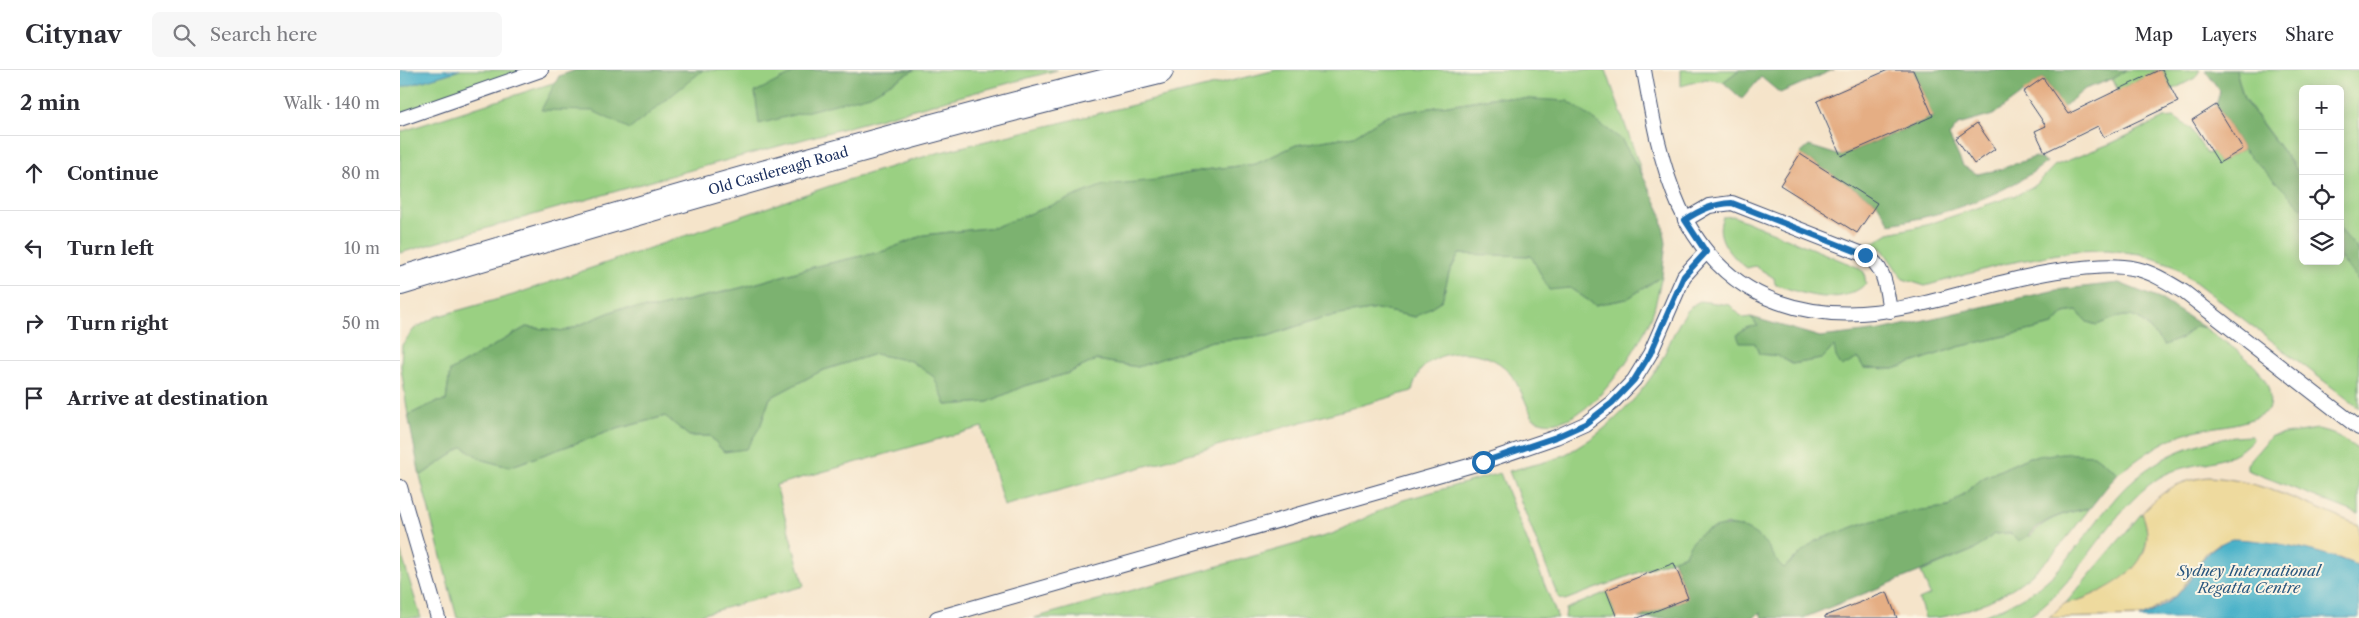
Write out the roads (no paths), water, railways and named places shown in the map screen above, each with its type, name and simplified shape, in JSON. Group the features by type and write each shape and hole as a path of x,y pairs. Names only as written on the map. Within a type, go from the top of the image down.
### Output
{"street":[{"name":"Old Castlereagh Road","path":"400,281 697,192 998,109 1159,70"}],"lane":[{"path":"400,119 541,70"},
{"path":"1644,70 1655,134 1667,176 1685,220 1706,252 1725,272 1743,286 1786,305 1837,315 1865,314 1890,311 2048,272 2120,266 2138,270 2157,276 2184,292 2359,428"},
{"path":"1685,220 1708,206 1732,203 1865,255 1875,261 1881,271 1890,311"},
{"path":"937,618 1483,462 1556,437 1585,424 1612,403 1634,380 1664,326 1684,276 1706,252"},
{"path":"400,487 438,618"}],"water":[{"path":"400,70 460,70 400,88"},
{"name":"Sydney International Regatta Centre","path":"2232,539 2297,547 2359,566 2359,618 2139,618 2175,597 2186,585 2206,555 2212,549"}]}
